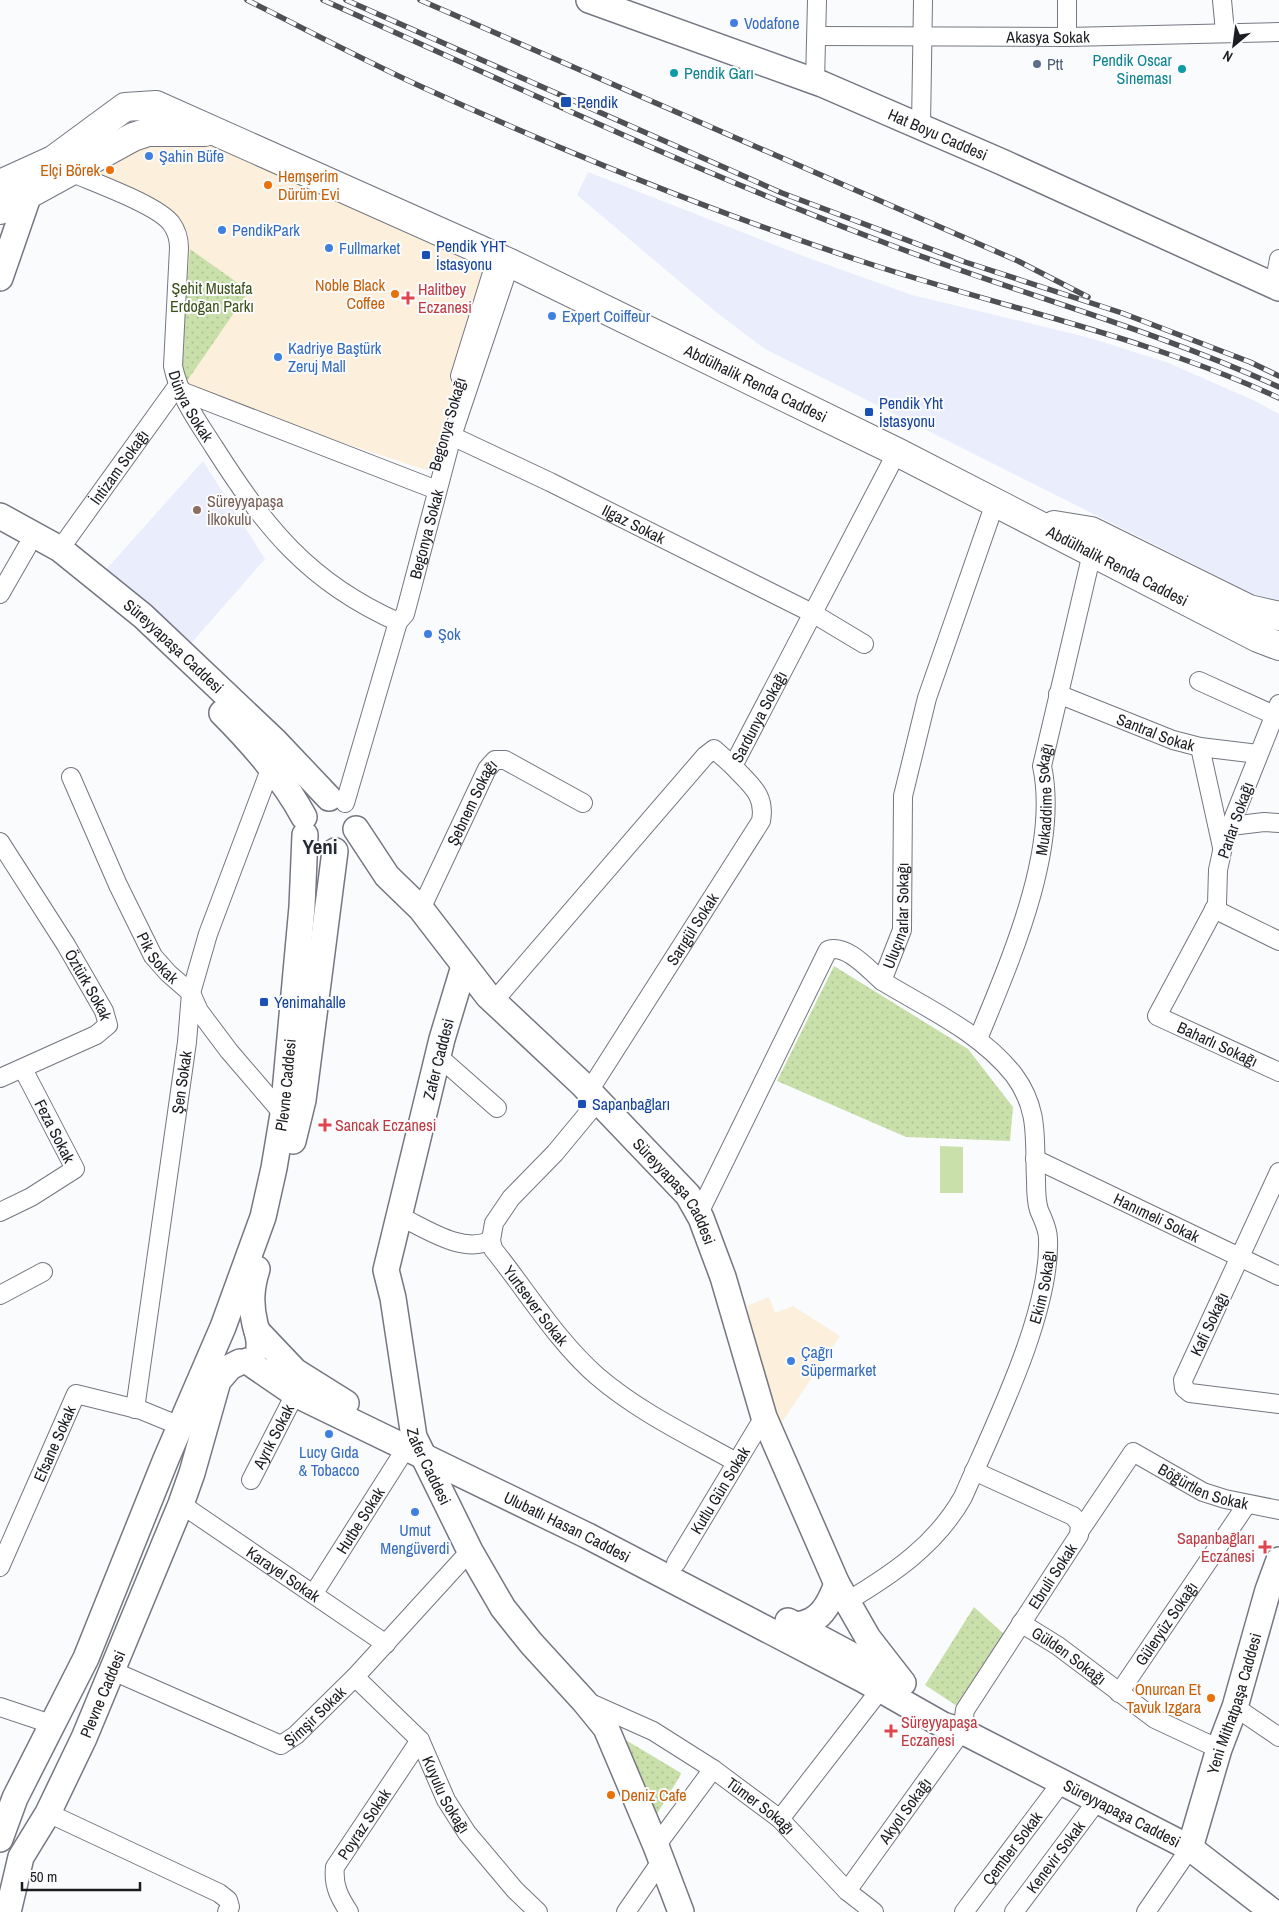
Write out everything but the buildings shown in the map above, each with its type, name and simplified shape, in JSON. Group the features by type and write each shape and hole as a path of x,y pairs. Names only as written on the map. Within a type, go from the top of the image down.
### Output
{"main road":[{"name":"Abdülhalik Renda Caddesi","path":"125,107 156,105 504,260 897,452 1032,522 1092,542 1249,609 1279,616"},
{"path":"0,184 53,160 125,107 134,119 123,142 79,171 29,194 0,210"},
{"path":"100,124 98,135 104,144 123,142"},
{"name":"Abdülhalik Renda Caddesi","path":"123,142 148,132 207,132 226,137"},
{"name":"Abdülhalik Renda Caddesi","path":"1092,542 1258,638 1279,646"}],"street":[{"name":"Hat Boyu Caddesi","path":"589,0 815,82 921,126 1179,241 1277,287"},
{"path":"815,82 818,36 817,0"},
{"path":"921,126 923,0"},
{"path":"1067,0 1067,37"},
{"path":"1222,0 1225,32"},
{"name":"Akasya Sokak","path":"818,36 1067,37 1279,32"},
{"path":"79,171 100,124"},
{"name":"Dünya Sokak","path":"79,171 152,209 171,224 178,237 173,366 180,388 232,475 276,535 299,558 349,596 374,611 398,622"},
{"path":"0,278 29,194"},
{"path":"1277,287 1279,259"},
{"name":"Begonya Sokak","path":"337,801 398,622 405,614 452,436 504,260"},
{"name":"Begonya Sokağı","path":"398,622 398,611 444,429 504,260"},
{"path":"180,388 429,487"},
{"name":"İntizam Sokağı","path":"60,549 180,388"},
{"name":"Ilgaz Sokak","path":"452,436 550,482 814,614 864,644"},
{"name":"Sardunya Sokağı","path":"494,1002 705,756 714,749 733,766 897,452"},
{"name":"Uluçınarlar Sokağı","path":"699,1213 828,950 836,947 844,951 882,981 902,930 903,796 907,775 927,698 995,503"},
{"name":"Süreyyapaşa Caddesi","path":"0,516 60,549 143,616 337,801"},
{"name":"Süreyyapaşa Caddesi","path":"0,532 85,588 147,639 243,734 271,767 291,792 305,826"},
{"name":"Mukaddime Sokağı","path":"978,1040 1004,976 1035,880 1044,828 1045,781 1042,766 1092,542"},
{"path":"0,594 27,548"},
{"path":"1199,681 1277,709"},
{"name":"Santral Sokak","path":"1058,694 1144,729 1200,747 1258,754"},
{"name":"Parlar Sokağı","path":"1157,1016 1217,904 1218,870 1223,848 1277,709"},
{"path":"1200,747 1223,848"},
{"name":"Şebnem Sokağı","path":"421,909 487,769 495,760 505,760 583,803"},
{"name":"Sarıgül Sokak","path":"594,1096 760,821 764,807 760,796 733,766"},
{"name":"Şen Sokak","path":"134,1409 187,1042 191,994 208,934 271,767"},
{"name":"Pik Sokak","path":"71,778 141,935 153,956 191,994 199,1010 229,1051 283,1114"},
{"path":"337,851 351,840 356,829 356,818 337,801 315,804 308,810 305,826 315,848 324,851 337,851 387,876"},
{"path":"1230,826 1264,822 1279,823"},
{"name":"Plevne Caddesi","path":"0,1839 8,1797 51,1724 86,1658 166,1459 220,1333 263,1217 283,1114 302,907 305,826"},
{"path":"356,829 387,876"},
{"name":"Öztürk Sokak","path":"0,842 66,945 104,1012 108,1025 96,1035 0,1078"},
{"name":"Plevne Caddesi","path":"256,1329 251,1296 254,1277 286,1170 303,1100 337,851"},
{"name":"Süreyyapaşa Caddesi","path":"387,876 421,909 494,1002 594,1096 688,1195 699,1213 723,1277 764,1417 842,1593 871,1644 890,1689"},
{"path":"1214,910 1279,941"},
{"name":"Zafer Caddesi","path":"464,966 438,1056 386,1270 393,1298 415,1448 503,1608 531,1643 606,1728 659,1853 681,1912"},
{"name":"Ekim Sokağı","path":"842,1593 895,1571 936,1537 952,1516 974,1471 1024,1350 1046,1271 1048,1240 1046,1225 1037,1198 1036,1129 1033,1112 1025,1094 1000,1059 978,1040 882,981"},
{"name":"Baharlı Sokağı","path":"1157,1016 1279,1072"},
{"path":"438,1056 497,1108"},
{"name":"Feza Sokak","path":"0,1212 32,1197 75,1169 23,1069"},
{"path":"399,1216 464,1245 477,1246 491,1240 494,1224 511,1198 555,1153 594,1096"},
{"name":"Hanımeli Sokak","path":"1035,1159 1279,1276"},
{"name":"Kafi Sokağı","path":"1279,1172 1183,1380 1184,1388 1190,1393 1279,1404"},
{"name":"Yurtsever Sokak","path":"491,1240 493,1249 531,1299 560,1336 596,1375 640,1408 736,1462"},
{"path":"0,1295 43,1272"},
{"path":"241,1320 256,1329 259,1345 253,1357 243,1362 226,1358 221,1353 220,1333 228,1322 241,1320"},
{"name":"Ulubatlı Hasan Caddesi","path":"256,1329 295,1371 415,1448 890,1689"},
{"name":"Plevne Caddesi","path":"8,1912 21,1857 48,1813 79,1748 113,1671 181,1504 192,1473 218,1381 230,1367 243,1362"},
{"name":"Ulubatlı Hasan Caddesi","path":"243,1362 295,1394 676,1563 871,1664"},
{"name":"Efsane Sokak","path":"0,1567 76,1394 134,1409 180,1426"},
{"name":"Ayrık Sokak","path":"251,1480 295,1394"},
{"name":"Kutlu Gün Sokak","path":"676,1563 764,1417"},
{"name":"Hutbe Sokak","path":"314,1593 415,1448"},
{"path":"166,1459 181,1449 188,1451 191,1456 192,1473"},
{"name":"Böğürtlen Sokak","path":"1081,1529 1133,1452 1204,1492 1247,1504 1279,1510"},
{"name":"Ebruli Sokak","path":"962,1731 964,1710 1022,1624 1081,1529 1080,1524 1073,1516 974,1471"},
{"name":"Karayel Sokak","path":"181,1504 314,1593 386,1644"},
{"name":"Güleryüz Sokağı","path":"1119,1693 1247,1504"},
{"name":"Şimşir Sokak","path":"113,1671 281,1745 296,1736 355,1677 470,1551"},
{"name":"Yeni Mithatpaşa Caddesi","path":"1190,1848 1219,1749 1273,1593 1279,1560"},
{"path":"796,1625 814,1620 842,1593"},
{"name":"Süreyyapaşa Caddesi","path":"842,1593 849,1625 860,1648 890,1689 948,1715 962,1731 1190,1848 1272,1912"},
{"name":"Gülden Sokağı","path":"1022,1624 1073,1657 1155,1719 1219,1749"},
{"name":"Kuyulu Sokağı","path":"355,1677 420,1740 446,1800 467,1833 515,1890 538,1912"},
{"path":"780,1819 890,1689"},
{"path":"584,1701 653,1731 713,1769"},
{"path":"0,1706 51,1724 73,1736 79,1742 79,1748"},
{"path":"1235,1707 1279,1737"},
{"name":"Akyol Sokağı","path":"847,1891 962,1731"},
{"name":"Poyraz Sokak","path":"349,1912 340,1898 334,1881 335,1867 420,1740"},
{"name":"Tümer Sokağı","path":"626,1912 659,1853 713,1769 780,1819 847,1891 874,1912"},
{"name":"Çember Sokak","path":"964,1912 1061,1783"},
{"path":"8,1797 48,1813 219,1893 228,1900 230,1907 228,1912"},
{"name":"Kenevir Sokak","path":"1014,1912 1097,1801"},
{"path":"1146,1912 1190,1848"}],"shaded area":[{"path":"143,139 221,140 495,264 429,471 183,390 178,229 90,175"},
{"path":"588,172 803,256 912,295 1090,338 1166,362 1255,401 1279,414 1279,607 765,349 716,312 577,195"},
{"name":"Süreyyapaşa İlkokulu","path":"203,461 265,559 187,648 103,573"},
{"name":"Çağrı Süpermarket","path":"769,1297 775,1313 793,1306 840,1336 774,1434 747,1306"}],"green space":[{"name":"Şehit Mustafa Erdoğan Parkı","path":"190,249 249,291 187,381 183,382 179,376"},
{"path":"834,966 968,1049 1013,1107 1010,1141 906,1137 777,1081"},
{"path":"940,1146 963,1147 963,1193 940,1193"},
{"path":"974,1607 1005,1635 957,1706 925,1685"},
{"path":"624,1739 681,1773 657,1814 653,1812"}],"railway":[{"path":"247,0 422,87 586,159 698,203 867,263 1127,340 1229,377 1279,398"},
{"path":"323,0 666,154 805,212 925,258 1180,346 1279,387"},
{"path":"346,0 782,193 965,262 1122,313 1250,362 1279,376"},
{"path":"420,0 1018,261 1088,297"}],"place":[{"name":"Vodafone","path":"734,23"},
{"name":"Ptt","path":"1037,64"},
{"name":"Pendik Oscar Sineması","path":"1182,69"},
{"name":"Pendik Garı","path":"674,73"},
{"name":"Pendik","path":"566,102"},
{"name":"Şahin Büfe","path":"149,156"},
{"name":"Elçi Börek","path":"110,170"},
{"name":"Hemşerim Dürüm Evi","path":"268,185"},
{"name":"PendikPark","path":"222,230"},
{"name":"Fullmarket","path":"329,248"},
{"name":"Pendik YHT İstasyonu","path":"426,255"},
{"name":"Noble Black Coffee","path":"395,294"},
{"name":"Halitbey Eczanesi","path":"408,298"},
{"name":"Expert Coiffeur","path":"552,316"},
{"name":"Kadriye Baştürk Zeruj Mall","path":"278,357"},
{"name":"Pendik Yht İstasyonu","path":"869,412"},
{"name":"Süreyyapaşa İlkokulu","path":"197,510"},
{"name":"Şok","path":"428,634"},
{"name":"Yenimahalle","path":"264,1002"},
{"name":"Sapanbağları","path":"582,1104"},
{"name":"Sancak Eczanesi","path":"325,1125"},
{"name":"Çağrı Süpermarket","path":"791,1361"},
{"name":"Lucy Gıda & Tobacco","path":"329,1434"},
{"name":"Umut Mengüverdi","path":"415,1512"},
{"name":"Sapanbağları Eczanesi","path":"1265,1547"},
{"name":"Onurcan Et Tavuk Izgara","path":"1211,1698"},
{"name":"Süreyyapaşa Eczanesi","path":"891,1731"},
{"name":"Deniz Cafe","path":"611,1795"}],"district":[{"name":"Yeni","path":"320,846"}]}
